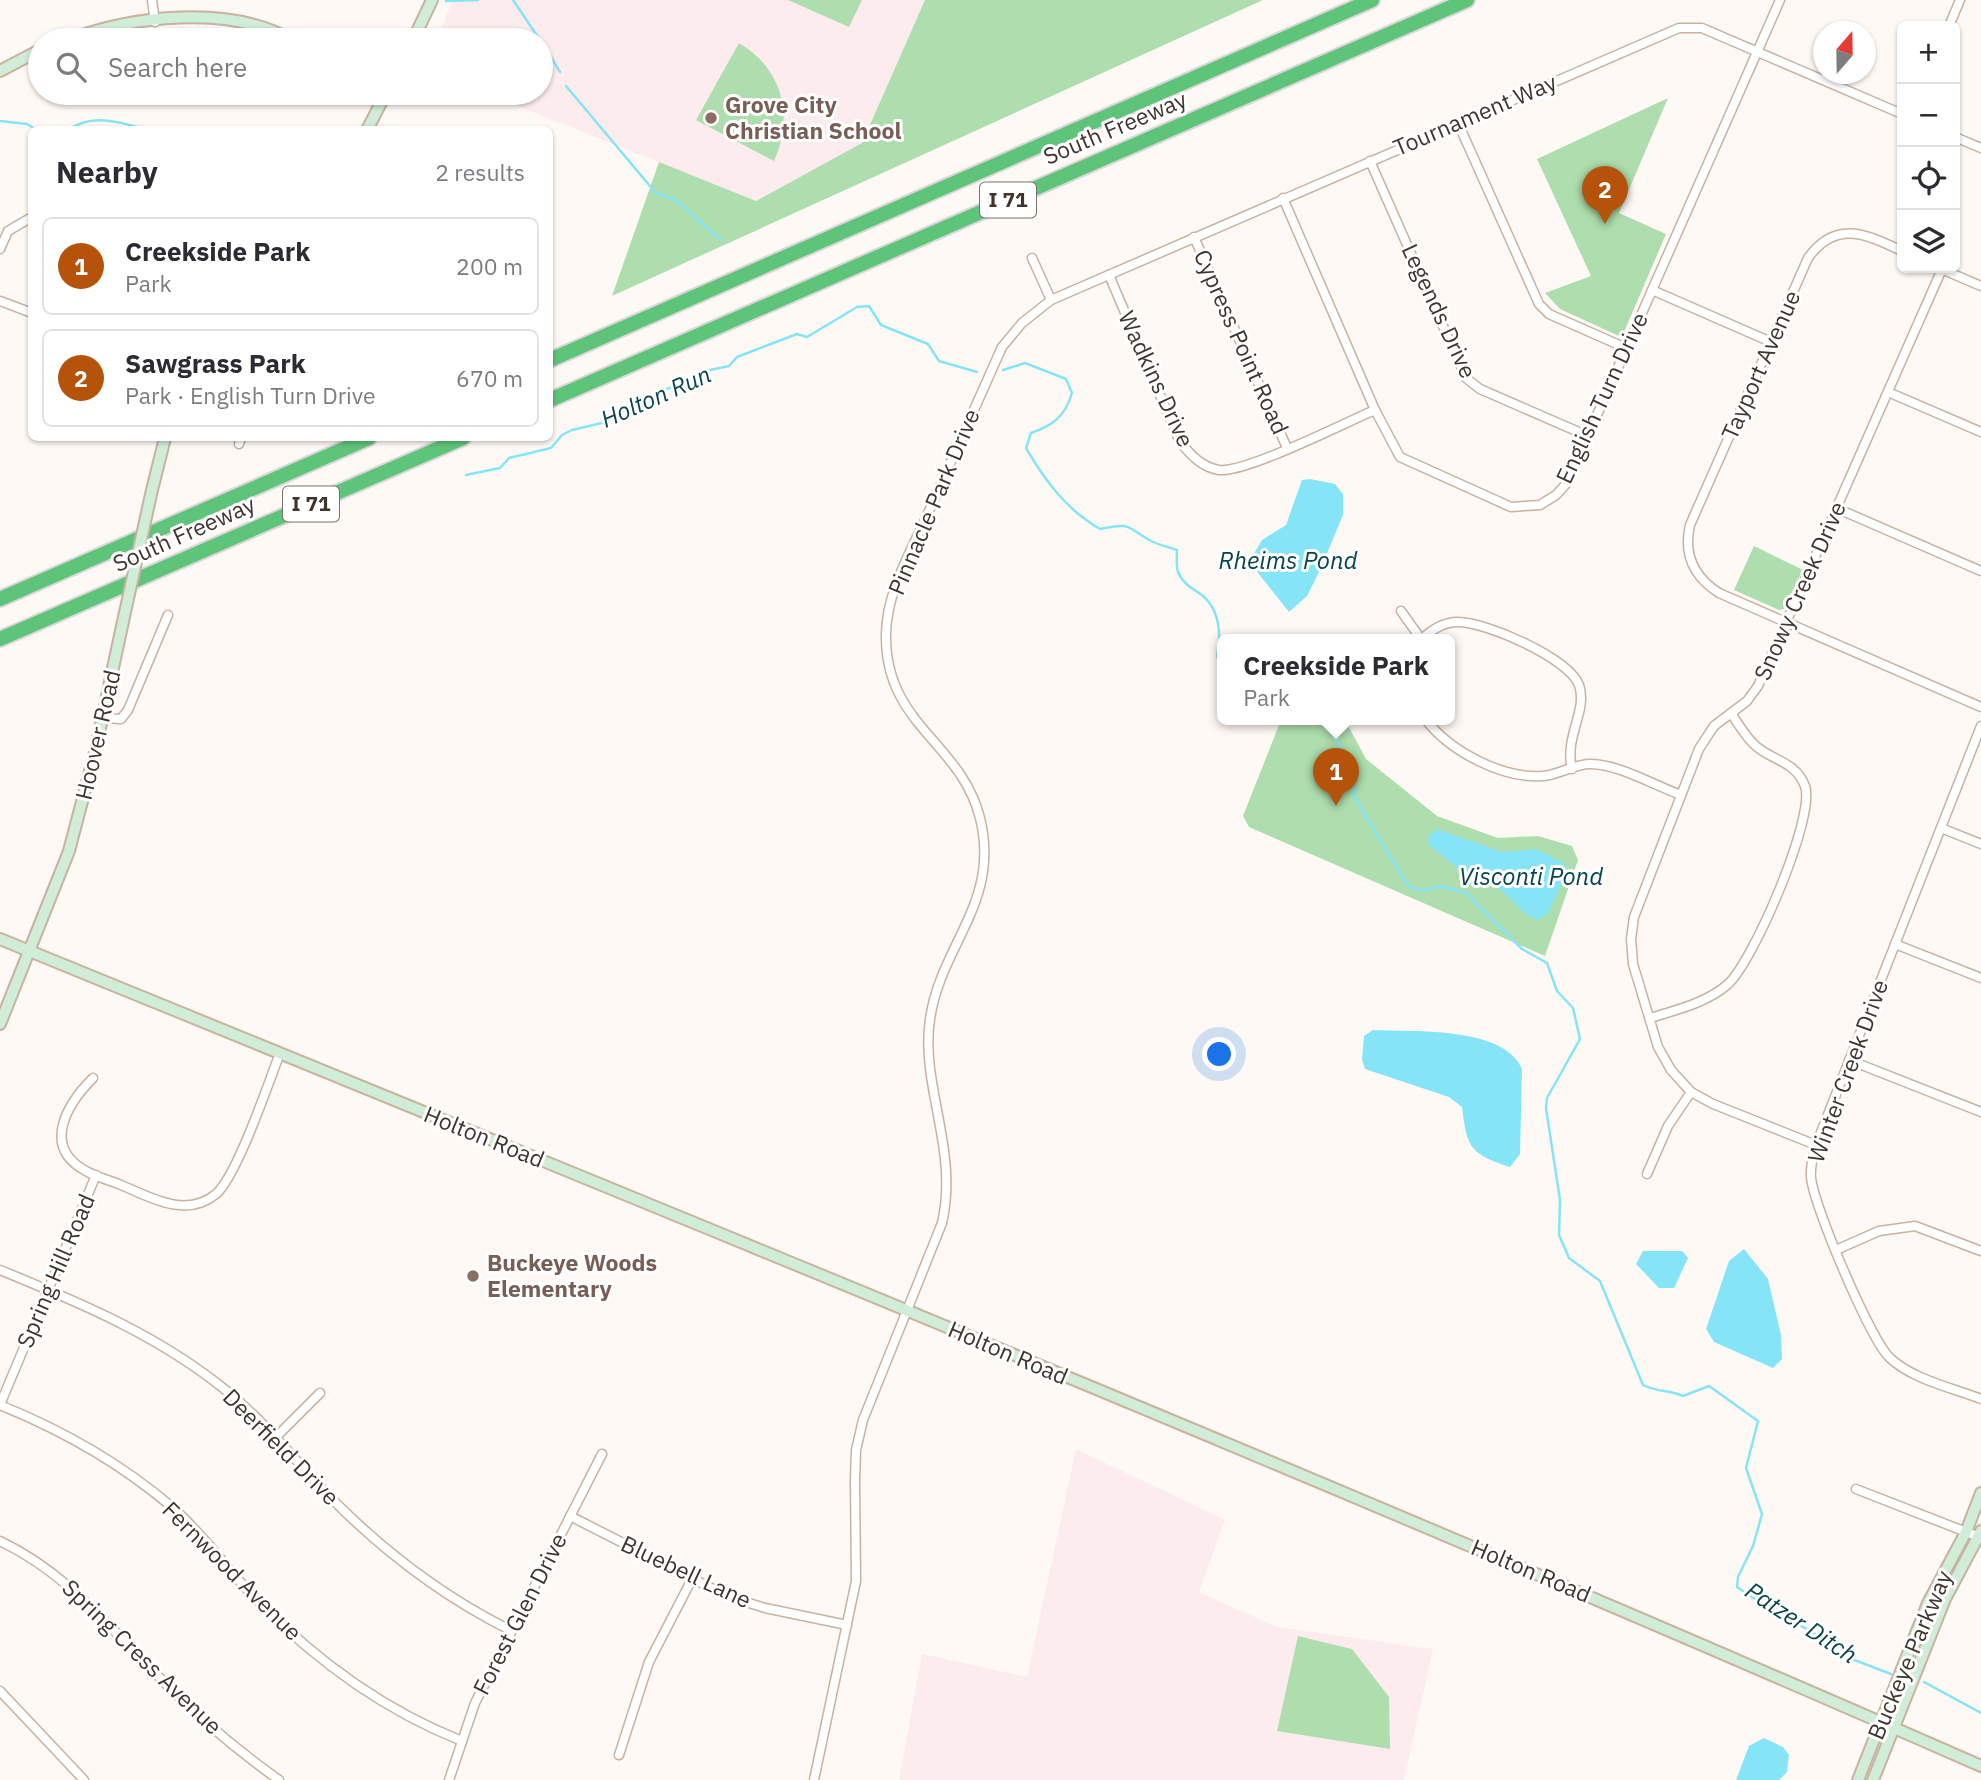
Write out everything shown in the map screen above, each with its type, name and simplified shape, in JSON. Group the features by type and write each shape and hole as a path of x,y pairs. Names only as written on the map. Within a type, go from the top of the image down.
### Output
{"highway":[{"name":"South Freeway","path":"553,359 1372,0"},
{"name":"South Freeway","path":"553,399 1467,0"},
{"name":"South Freeway","path":"0,599 362,441"},
{"name":"South Freeway","path":"0,639 456,441"}],"street":[{"path":"152,0 155,22"},
{"path":"419,28 432,0"},
{"name":"English Turn Drive","path":"1283,198 1391,446 1404,461 1511,507 1539,505 1556,495 1567,483 1780,0"},
{"path":"1951,21 1960,0"},
{"path":"114,28 155,22 232,22 262,28"},
{"name":"Tournament Way","path":"1051,300 1679,28 1702,28 1897,112"},
{"path":"0,71 28,56"},
{"path":"369,126 377,105"},
{"path":"1458,123 1539,304 1549,314 1626,348"},
{"path":"1960,139 1981,148"},
{"name":"Legends Drive","path":"1370,161 1466,378 1488,393 1588,436"},
{"path":"0,248 9,231 28,220"},
{"name":"Tayport Avenue","path":"1786,622 1719,593 1696,573 1688,556 1690,525 1808,258 1827,239 1851,232 1897,249"},
{"name":"Cypress Point Road","path":"1194,237 1287,448"},
{"path":"1032,258 1051,300"},
{"name":"Snowy Creek Drive","path":"1691,1092 1671,1070 1658,1047 1633,964 1632,927 1699,749 1714,726 1747,701 1758,686 1938,273"},
{"path":"1951,273 1981,286"},
{"name":"Wadkins Drive","path":"1109,275 1181,442 1193,458 1219,470 1232,469 1375,410"},
{"path":"1652,290 1771,342"},
{"path":"0,300 28,311"},
{"name":"Pinnacle Park Drive","path":"814,1780 859,1564 856,1450 863,1420 942,1223 949,1188 929,1051 930,1020 939,987 982,886 984,841 969,786 959,769 913,719 894,685 886,637 887,616 901,573 1002,347 1022,323 1051,300"},
{"path":"1888,392 1981,432"},
{"name":"Hoover Road","path":"0,1024 69,851 103,718 163,441"},
{"path":"1836,508 1981,571"},
{"path":"1401,611 1417,634"},
{"path":"103,718 121,719 128,710 168,615"},
{"path":"1786,622 1981,706"},
{"path":"1428,634 1440,625 1469,623 1557,659 1571,671 1579,686 1581,702 1568,752 1572,769"},
{"path":"1650,1018 1698,1002 1719,992 1735,978 1758,942 1805,818 1807,790 1797,772 1782,760 1758,748 1731,713"},
{"path":"1431,725 1448,742 1507,772 1523,777 1546,776 1588,764 1605,766 1681,795"},
{"name":"Winter Creek Drive","path":"1981,726 1849,1060 1816,1146 1811,1168 1813,1189 1836,1250 1875,1338 1889,1358 1910,1371 1981,1399"},
{"path":"1941,828 1981,844"},
{"name":"Holton Road","path":"0,939 907,1311 1611,1604 1981,1766"},
{"path":"1895,944 1981,978"},
{"path":"93,1078 73,1098 63,1121 62,1140 69,1158 96,1175 177,1206 190,1206 214,1196 230,1176 281,1053"},
{"path":"1849,1060 1981,1112"},
{"path":"1647,1174 1668,1126 1691,1092 1713,1104 1816,1146"},
{"name":"Spring Hill Road","path":"0,1405 96,1175"},
{"path":"1836,1250 1879,1231 1915,1226 1981,1251"},
{"name":"Deerfield Drive","path":"0,1270 133,1329 180,1356 226,1391 276,1437 334,1501 412,1571 510,1630"},
{"path":"276,1437 320,1394"},
{"name":"Fernwood Avenue","path":"0,1405 55,1429 110,1458 176,1510 250,1592 301,1641 383,1702 462,1741"},
{"name":"Forest Glen Drive","path":"449,1780 475,1703 602,1454"},
{"path":"1856,1489 1966,1532 1980,1534"},
{"name":"Buckeye Parkway","path":"1858,1780 1928,1603 1966,1532 1981,1493"},
{"name":"Bluebell Lane","path":"570,1516 692,1579 746,1603 847,1625"},
{"name":"Buckeye Parkway","path":"1873,1780 1945,1599 1980,1534"},
{"name":"Spring Cress Avenue","path":"0,1541 39,1562 78,1591 197,1714 236,1749 279,1780"},
{"path":"619,1755 649,1662 692,1579"},
{"path":"0,1691 83,1780"}],"shaded area":[{"name":"Grove City Christian School","path":"453,0 925,0 862,144 756,201 515,105 553,105 553,28 441,28"},
{"path":"1076,1449 1225,1520 1199,1592 1277,1627 1433,1649 1404,1780 899,1780 922,1654 1027,1677"}],"green space":[{"path":"788,0 862,0 849,27"},
{"path":"925,0 1263,0 612,296 659,162 756,201 862,143"},
{"path":"739,43 766,66 780,95 783,127 774,161 696,120"},
{"path":"1668,98 1619,213 1666,234 1624,332 1619,336 1560,309 1545,293 1591,276 1537,159"},
{"path":"1754,546 1803,570 1784,609 1779,610 1734,590"},
{"path":"1279,725 1348,725 1366,759 1437,816 1498,838 1538,836 1572,846 1578,860 1545,956 1249,827 1243,816"},
{"path":"1298,1636 1352,1649 1389,1697 1390,1749 1277,1731"}],"water":[{"name":"Rheims Pond","path":"1302,480 1335,484 1343,494 1343,515 1307,596 1289,612 1258,573 1252,557 1262,540 1286,525"},
{"name":"Visconti Pond","path":"1437,829 1502,852 1536,849 1564,863 1567,871 1548,913 1538,920 1532,917 1499,889 1478,881 1452,864 1428,844 1430,834"},
{"path":"1373,1030 1456,1034 1497,1045 1512,1055 1522,1069 1520,1154 1510,1167 1486,1158 1473,1148 1466,1132 1462,1107 1449,1097 1365,1069 1362,1059 1364,1036"},
{"path":"1744,1249 1768,1279 1781,1335 1782,1359 1773,1368 1714,1342 1706,1329 1729,1261"},
{"path":"1643,1251 1682,1251 1688,1258 1674,1288 1659,1288 1636,1264"},
{"path":"1764,1738 1783,1747 1789,1755 1787,1772 1779,1780 1736,1780 1749,1746"}],"waterway":[{"name":"Patzer Ditch","path":"446,1 478,0"},
{"name":"Patzer Ditch","path":"513,0 532,28"},
{"name":"Patzer Ditch","path":"553,61 560,72"},
{"name":"Patzer Ditch","path":"566,86 655,192 677,201 721,240"},
{"name":"Holton Run","path":"76,126 97,120 133,126"},
{"name":"Holton Run","path":"0,121 30,126"},
{"name":"Holton Run","path":"466,475 500,468 509,458 551,448 562,435 572,430 606,422 666,389 688,383 710,370 729,366 737,357 797,334 807,337 857,307 869,306 881,325 928,344 939,361 977,372"},
{"name":"Patzer Ditch","path":"1003,370 1025,363 1066,379 1072,393 1066,408 1052,423 1031,433 1026,448 1058,494 1088,521 1100,529 1128,527 1151,541 1177,550 1178,572 1188,586 1202,595 1213,608 1219,634"},
{"name":"Patzer Ditch","path":"1329,725 1353,774 1354,797 1408,886 1422,891 1441,886 1466,893 1522,949 1547,963 1557,991 1573,1008 1580,1039 1547,1098 1546,1108 1560,1200 1559,1235 1569,1258 1600,1281 1643,1385 1683,1396 1709,1386 1758,1421 1746,1468 1762,1514 1753,1546 1738,1577 1737,1587 1777,1614 1811,1631 1844,1656 1891,1674"},
{"name":"Patzer Ditch","path":"1924,1682 1981,1713"}],"place":[{"name":"Grove City Christian School","path":"711,118"},
{"name":"Sawgrass Park","path":"1605,224"},
{"name":"Creekside Park","path":"1336,806"},
{"name":"Buckeye Woods Elementary","path":"473,1276"}]}
